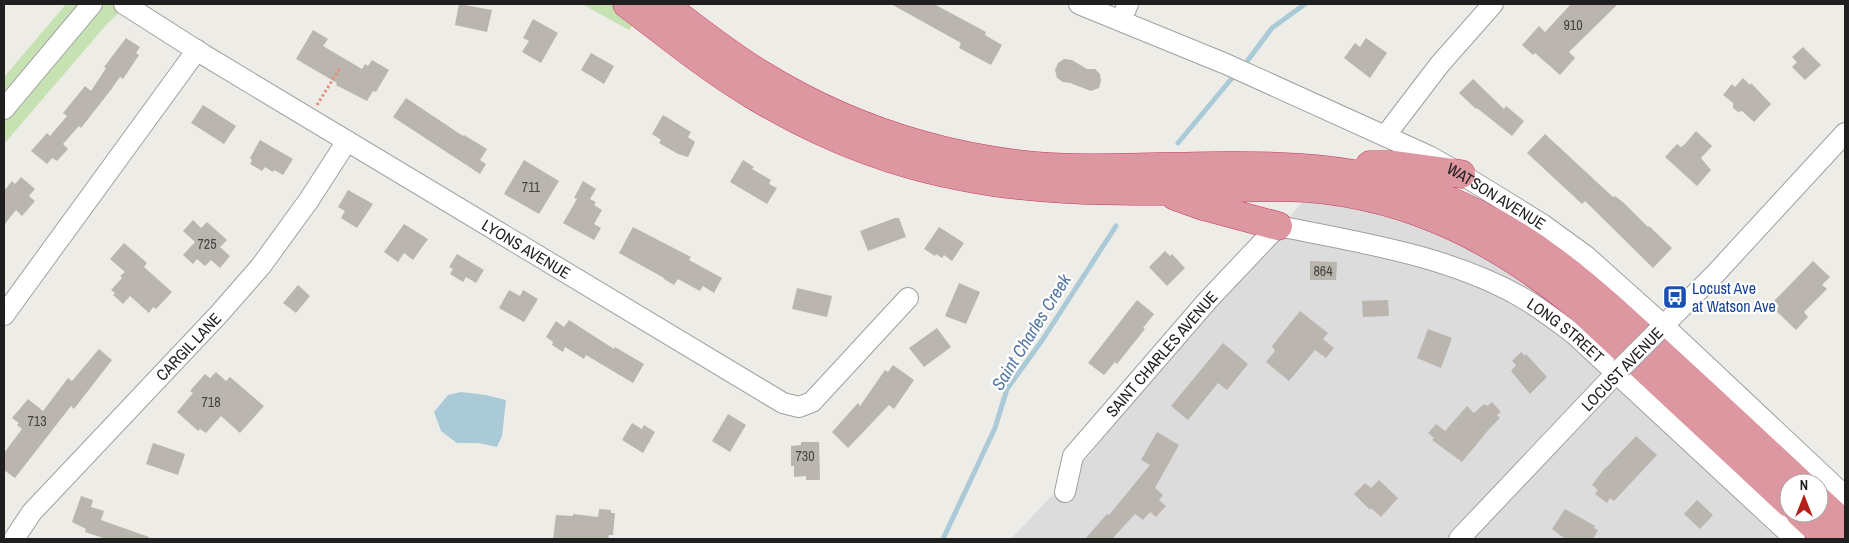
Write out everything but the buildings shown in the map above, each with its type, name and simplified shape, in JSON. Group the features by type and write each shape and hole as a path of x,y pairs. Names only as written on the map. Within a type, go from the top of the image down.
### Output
{"highway":[{"path":"619,4 657,13 709,66 752,95 798,120 845,141 920,167 968,178 1070,190 1162,190 1266,186 1309,189 1385,202 1435,218 1474,235 1512,257 1581,309 1779,494"},
{"path":"627,4 657,13 794,94 837,115 910,142 957,154 1004,163 1052,167 1298,167 1347,164 1395,165 1461,174"},
{"path":"1298,167 1346,172 1414,188 1470,210 1511,232 1558,263 1594,292 1789,473"},
{"path":"1162,190 1203,206 1278,226"},
{"path":"1829,511 1845,526"},
{"path":"1811,523 1828,539"}],"street":[{"path":"4,109 92,4"},
{"name":"LYONS AVENUE","path":"124,4 197,50 783,403 799,407 812,402 908,298"},
{"name":"WATSON AVENUE","path":"1079,4 1125,12 1226,64 1429,156 1542,224 1586,256 1660,329 1845,496"},
{"path":"1385,136 1440,64 1493,4"},
{"path":"4,315 197,50"},
{"name":"LOCUST AVENUE","path":"1459,539 1619,371 1717,272 1845,133"},
{"name":"CARGIL LANE","path":"14,539 32,512 212,321 261,266 309,200 347,140"},
{"name":"LONG STREET","path":"1278,226 1396,251 1433,261 1477,277 1520,296 1545,312 1619,371 1795,539"},
{"name":"SAINT CHARLES AVENUE","path":"1065,492 1073,456 1208,300 1278,226"}],"path":[{"path":"316,108 340,68"}],"shaded area":[{"path":"1309,195 1524,244 1779,503 1779,523 1826,523 1845,528 1845,539 1011,539 1089,456 1188,331"}],"green space":[{"path":"66,4 128,4 107,24 4,144 4,77"},
{"path":"582,4 648,4 629,30"}],"water":[{"path":"461,392 506,400 502,436 497,447 478,443 457,443 441,431 434,412 448,395"}],"waterway":[{"name":"Saint Charles Creek","path":"1248,60 1272,28 1305,4"},
{"name":"Saint Charles Creek","path":"1178,143 1233,77"},
{"name":"Saint Charles Creek","path":"943,539 995,428 1007,389 1043,339 1116,226"}],"place":[{"name":"Locust Ave at Watson Ave","path":"1675,297"}]}
